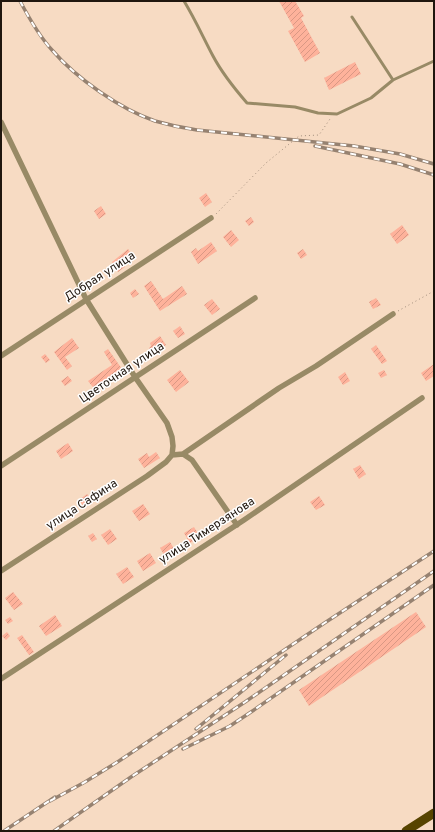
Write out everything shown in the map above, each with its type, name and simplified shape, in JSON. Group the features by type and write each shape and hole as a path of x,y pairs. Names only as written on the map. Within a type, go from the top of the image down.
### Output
{"main road":[{"path":"406,831 434,813"}],"street":[{"path":"1,122 86,299 135,377 167,423 172,437 172,455 183,454 279,388 316,366 393,314"},
{"name":"Добрая улица","path":"1,356 211,218"},
{"name":"Цветочная улица","path":"1,466 255,298"},
{"name":"улица Тимерзянова","path":"1,680 237,525 422,398"},
{"path":"183,454 192,460 237,525"},
{"name":"улица Сафина","path":"1,571 147,476 166,462 172,455"}],"lane":[{"path":"184,1 195,18 213,56 233,87 246,103 295,107 318,113 337,114 371,98 393,80 434,61"},
{"path":"352,17 393,80"}],"path":[{"path":"211,218 266,163 299,136 319,135 333,114"},
{"path":"393,314 434,291"}],"building":[{"path":"279,1 295,1 304,16 301,18 320,53 305,62 288,31 294,28"},
{"path":"355,62 361,74 329,90 324,78"},
{"path":"206,193 212,202 205,207 199,198"},
{"path":"101,206 106,214 99,219 94,211"},
{"path":"251,217 254,222 249,226 245,221"},
{"path":"402,225 409,235 397,244 390,234"},
{"path":"231,230 239,240 231,247 223,237"},
{"path":"211,242 217,251 198,264 191,252 196,248 198,251"},
{"path":"128,249 134,258 124,265 125,267 118,272 112,262"},
{"path":"303,249 307,255 301,259 297,253"},
{"path":"151,281 163,299 182,286 187,294 160,311 144,286"},
{"path":"135,289 139,294 133,298 130,293"},
{"path":"376,298 381,305 373,309 369,302"},
{"path":"212,299 220,309 212,315 204,305"},
{"path":"180,326 185,334 178,338 173,331"},
{"path":"160,336 166,345 156,352 154,350 151,351 149,348 151,346 150,343"},
{"path":"72,338 79,348 65,357 72,366 67,370 54,352"},
{"path":"376,345 387,361 382,364 371,349"},
{"path":"108,349 122,369 102,383 103,386 96,391 88,381 112,365 104,352"},
{"path":"45,354 50,360 46,363 41,357"},
{"path":"434,364 434,376 426,381 421,373"},
{"path":"180,370 189,382 176,392 167,380"},
{"path":"384,370 387,375 381,378 378,373"},
{"path":"345,372 350,381 343,385 338,377"},
{"path":"68,376 72,381 65,386 61,381"},
{"path":"68,443 73,451 61,459 56,451"},
{"path":"156,452 160,458 144,468 138,459 147,453 149,457"},
{"path":"360,465 366,474 359,479 353,469"},
{"path":"87,494 92,501 84,507 79,500"},
{"path":"319,496 325,505 316,510 310,502"},
{"path":"143,504 150,514 139,521 132,511"},
{"path":"194,527 200,537 190,543 184,533"},
{"path":"110,529 117,539 108,545 101,535"},
{"path":"93,533 97,539 92,542 88,536"},
{"path":"170,542 176,552 166,558 160,548"},
{"path":"150,553 156,563 143,571 137,561"},
{"path":"127,567 134,577 123,584 116,574"},
{"path":"13,592 23,604 14,610 5,598"},
{"path":"416,612 426,627 309,706 299,690"},
{"path":"55,615 62,626 46,636 39,626"},
{"path":"10,617 13,621 8,624 5,620"},
{"path":"7,632 10,636 6,640 2,636"},
{"path":"22,635 34,652 29,655 17,638"}],"railway":[{"path":"20,1 43,39 62,61 99,92 142,116 155,121 197,130 354,146 400,154 434,164"},
{"path":"315,146 400,164 434,175"},
{"path":"50,801 119,761 434,551"},
{"path":"54,831 131,777 245,702 434,571"},
{"path":"183,749 230,726 434,585"},
{"path":"196,729 286,655"},
{"path":"4,831 55,797"}]}
